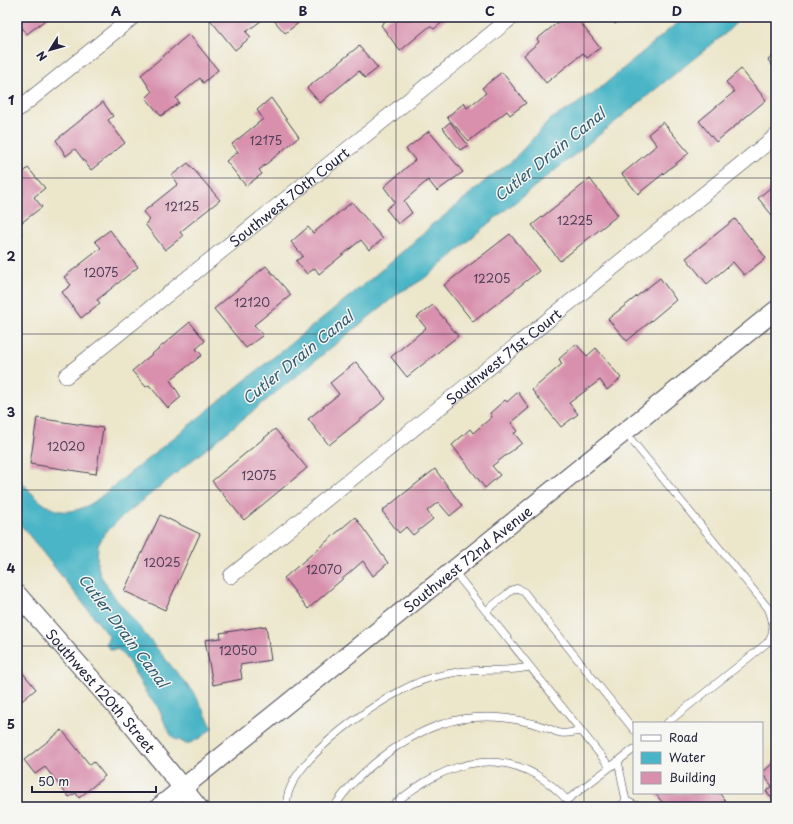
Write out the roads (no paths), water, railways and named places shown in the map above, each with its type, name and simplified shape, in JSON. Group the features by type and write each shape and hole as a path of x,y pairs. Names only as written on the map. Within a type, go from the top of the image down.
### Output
{"street":[{"path":"17,110 133,17"},
{"name":"Southwest 70th Court","path":"66,376 512,17"},
{"name":"Southwest 71st Court","path":"232,576 776,136"},
{"name":"Southwest 72nd Avenue","path":"159,807 452,569 776,310"},
{"name":"Southwest 120th Street","path":"17,594 92,678 198,807"}],"lane":[{"path":"625,432 768,608 772,618 773,629 770,639 668,722"},
{"path":"452,569 610,767"},
{"path":"486,611 512,590 518,588 524,592 633,729"},
{"path":"770,639 776,646"},
{"path":"287,807 287,797 292,782 316,753 360,716 394,694 429,679 448,674 481,670 512,671 529,667"},
{"path":"334,807 353,783 383,758 412,738 441,724 458,719 481,717 505,718 526,722 561,733 580,731"},
{"path":"391,807 409,792 430,778 447,770 484,762 502,763 528,770 551,784 567,800 633,750"},
{"path":"618,761 626,801"},
{"path":"619,807 626,801"},
{"path":"626,801 640,807"}],"water":[{"name":"Cutler Drain Canal","path":"684,17 742,17 726,33 484,227 434,271 412,286 400,292 122,517 104,534 98,545 97,562 100,575 116,599 196,696 212,727 204,735 189,743 186,744 176,740 169,732 157,706 144,690 125,656 117,649 111,650 106,645 109,636 17,520 17,476 34,495 50,508 59,511 70,511 94,502 372,278 432,224 438,221 486,180 512,161 551,119 577,104 587,96 592,95"}]}
